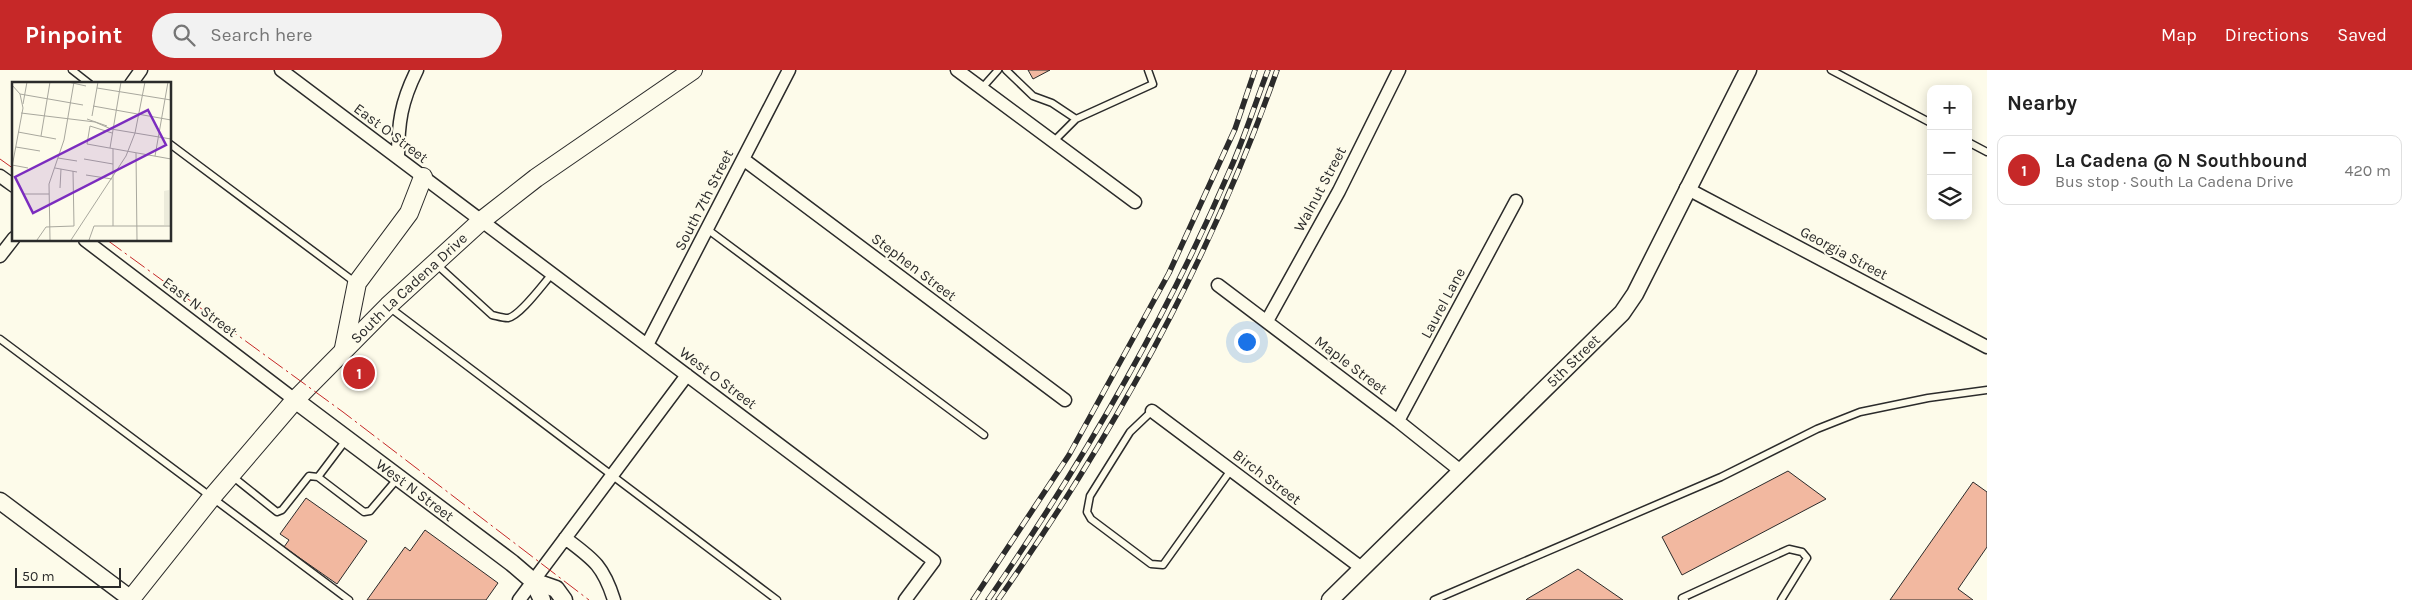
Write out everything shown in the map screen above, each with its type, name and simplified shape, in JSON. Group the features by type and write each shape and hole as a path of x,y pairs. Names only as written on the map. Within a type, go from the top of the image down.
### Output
{"main road":[{"name":"South La Cadena Drive","path":"131,600 212,497 295,400 344,348 388,306 482,221 564,158 693,70"},
{"path":"344,348 357,284 409,213 423,177"}],"street":[{"path":"132,82 141,70"},
{"name":"East O Street","path":"281,70 482,221"},
{"path":"398,158 398,124 401,109 407,89 417,70"},
{"name":"South 7th Street","path":"647,345 789,70"},
{"path":"957,70 1136,202"},
{"name":"Walnut Street","path":"1267,321 1339,191 1399,70"},
{"name":"5th Street","path":"1330,600 1622,314 1635,294 1686,188 1748,70"},
{"name":"Stephen Street","path":"743,159 1064,400"},
{"path":"0,176 12,185"},
{"name":"Georgia Street","path":"1686,188 1987,347"},
{"name":"Laurel Lane","path":"1398,421 1516,201"},
{"name":"West O Street","path":"482,221 934,561 905,600"},
{"path":"0,256 12,241"},
{"name":"East N Street","path":"86,241 295,400"},
{"name":"Maple Street","path":"1218,285 1398,421 1462,472"},
{"path":"519,600 687,375"},
{"name":"West N Street","path":"295,400 512,562 533,582 542,600"},
{"name":"Birch Street","path":"1152,411 1363,569"},
{"path":"0,501 131,600"},
{"path":"565,538 600,566 614,600"},
{"name":"West N Street","path":"533,582 556,589 564,600"}],"lane":[{"path":"72,70 87,82"},
{"path":"982,88 998,70"},
{"path":"1006,70 1034,96 1052,103 1076,119"},
{"path":"1054,141 1076,119 1152,84 1148,70"},
{"path":"1831,70 1927,121"},
{"path":"1972,144 1987,152"},
{"path":"171,145 357,284"},
{"path":"707,229 984,436"},
{"path":"435,263 492,315 510,318 519,312 552,274"},
{"path":"388,306 611,477 778,600"},
{"path":"0,339 349,600"},
{"path":"1434,600 1720,476 1817,429 1860,412 1928,398 1987,390"},
{"path":"1152,411 1130,432 1090,496 1087,512 1091,519 1151,564 1163,565 1231,470"},
{"path":"318,477 347,438"},
{"path":"231,475 276,512 282,510 309,476 318,477 364,512 370,511 398,477"},
{"path":"1685,600 1682,598 1789,549 1802,552 1807,558 1781,600"}],"building":[{"path":"1028,70 1050,70 1033,79"},
{"path":"1788,471 1826,499 1682,575 1662,537"},
{"path":"1973,482 1987,492 1987,547 1958,589 1973,600 1890,600"},
{"path":"306,498 367,541 337,584 284,547 289,540 280,534"},
{"path":"425,530 498,583 486,600 367,600 405,547 410,551"},
{"path":"1578,569 1623,600 1526,600 1527,599"}],"railway":[{"path":"973,600 1069,455 1169,273 1235,129 1255,70"},
{"path":"988,600 1088,445 1149,338 1204,228 1229,172 1268,70"},
{"path":"998,600 1081,475 1156,344 1190,278 1222,209 1251,140 1277,70"}],"power":[{"path":"0,159 12,168"},
{"path":"108,241 343,412 589,600"}],"place":[{"name":"La Cadena @ N Southbound","path":"359,373"}]}
